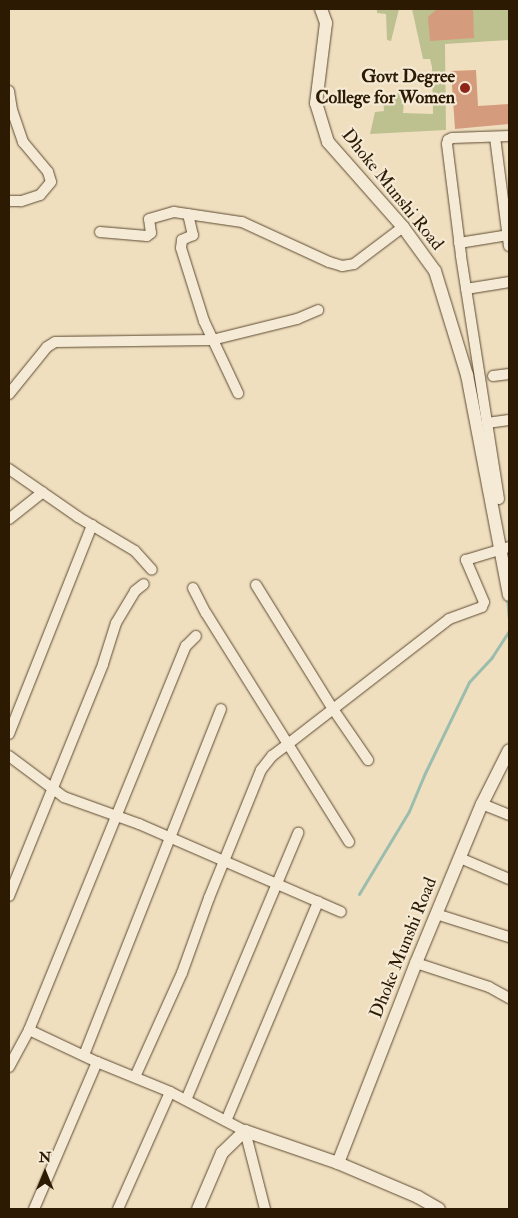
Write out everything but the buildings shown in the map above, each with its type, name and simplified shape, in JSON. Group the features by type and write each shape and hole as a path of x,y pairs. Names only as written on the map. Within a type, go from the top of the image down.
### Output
{"street":[{"name":"Dhoke Munshi Road","path":"321,9 326,23 316,103 328,142 403,227 435,271 467,375 500,499 509,596"},
{"path":"9,91 12,110 23,142 48,172 51,182 40,195 22,201 9,201"},
{"path":"495,136 509,246"},
{"path":"500,499 459,243 448,140 509,136"},
{"path":"100,232 147,236 151,233 149,222 152,217 174,212 242,222 329,262 342,266 354,264 403,227"},
{"path":"188,214 193,235 182,240 181,248 204,321 238,393"},
{"path":"459,243 509,235"},
{"path":"466,289 509,282"},
{"path":"9,394 47,347 55,342 212,340 298,319 318,310"},
{"path":"493,376 509,374"},
{"path":"487,423 509,420"},
{"path":"9,469 136,552 152,570"},
{"path":"9,519 43,492"},
{"path":"9,734 92,525"},
{"path":"135,1077 182,973 261,770 272,756 449,619 482,607 484,602 466,560 505,548"},
{"path":"9,896 103,664 116,623 135,591 144,584"},
{"path":"256,585 333,709 368,760"},
{"path":"193,588 206,613 349,842"},
{"path":"9,1067 29,1030 186,646 196,636"},
{"path":"84,1055 221,709"},
{"name":"Dhoke Munshi Road","path":"338,1163 436,914 482,804 509,750"},
{"path":"9,756 64,797 170,838 341,912"},
{"path":"482,804 509,815"},
{"path":"186,1100 298,833"},
{"path":"460,858 509,879"},
{"path":"226,1121 318,902"},
{"path":"436,914 509,938"},
{"path":"416,963 490,987 509,998"},
{"path":"29,1030 97,1062 170,1092 245,1131 338,1163 439,1209"},
{"path":"34,1209 97,1062"},
{"path":"118,1209 170,1092"},
{"path":"198,1209 222,1153 245,1131"},
{"path":"245,1131 264,1209"}],"green space":[{"path":"377,9 399,9 391,41 387,40 386,14 377,13"},
{"path":"412,9 509,9 509,40 445,44 446,130 370,134 375,112 384,111 383,100 393,101 393,94 405,93 403,113 433,114 432,67 430,59 423,59"}],"waterway":[{"path":"507,597 509,618"},
{"path":"359,894 409,811 425,773 469,682 492,657 509,631"}],"place":[{"name":"Govt Degree College for Women","path":"465,88"}]}
